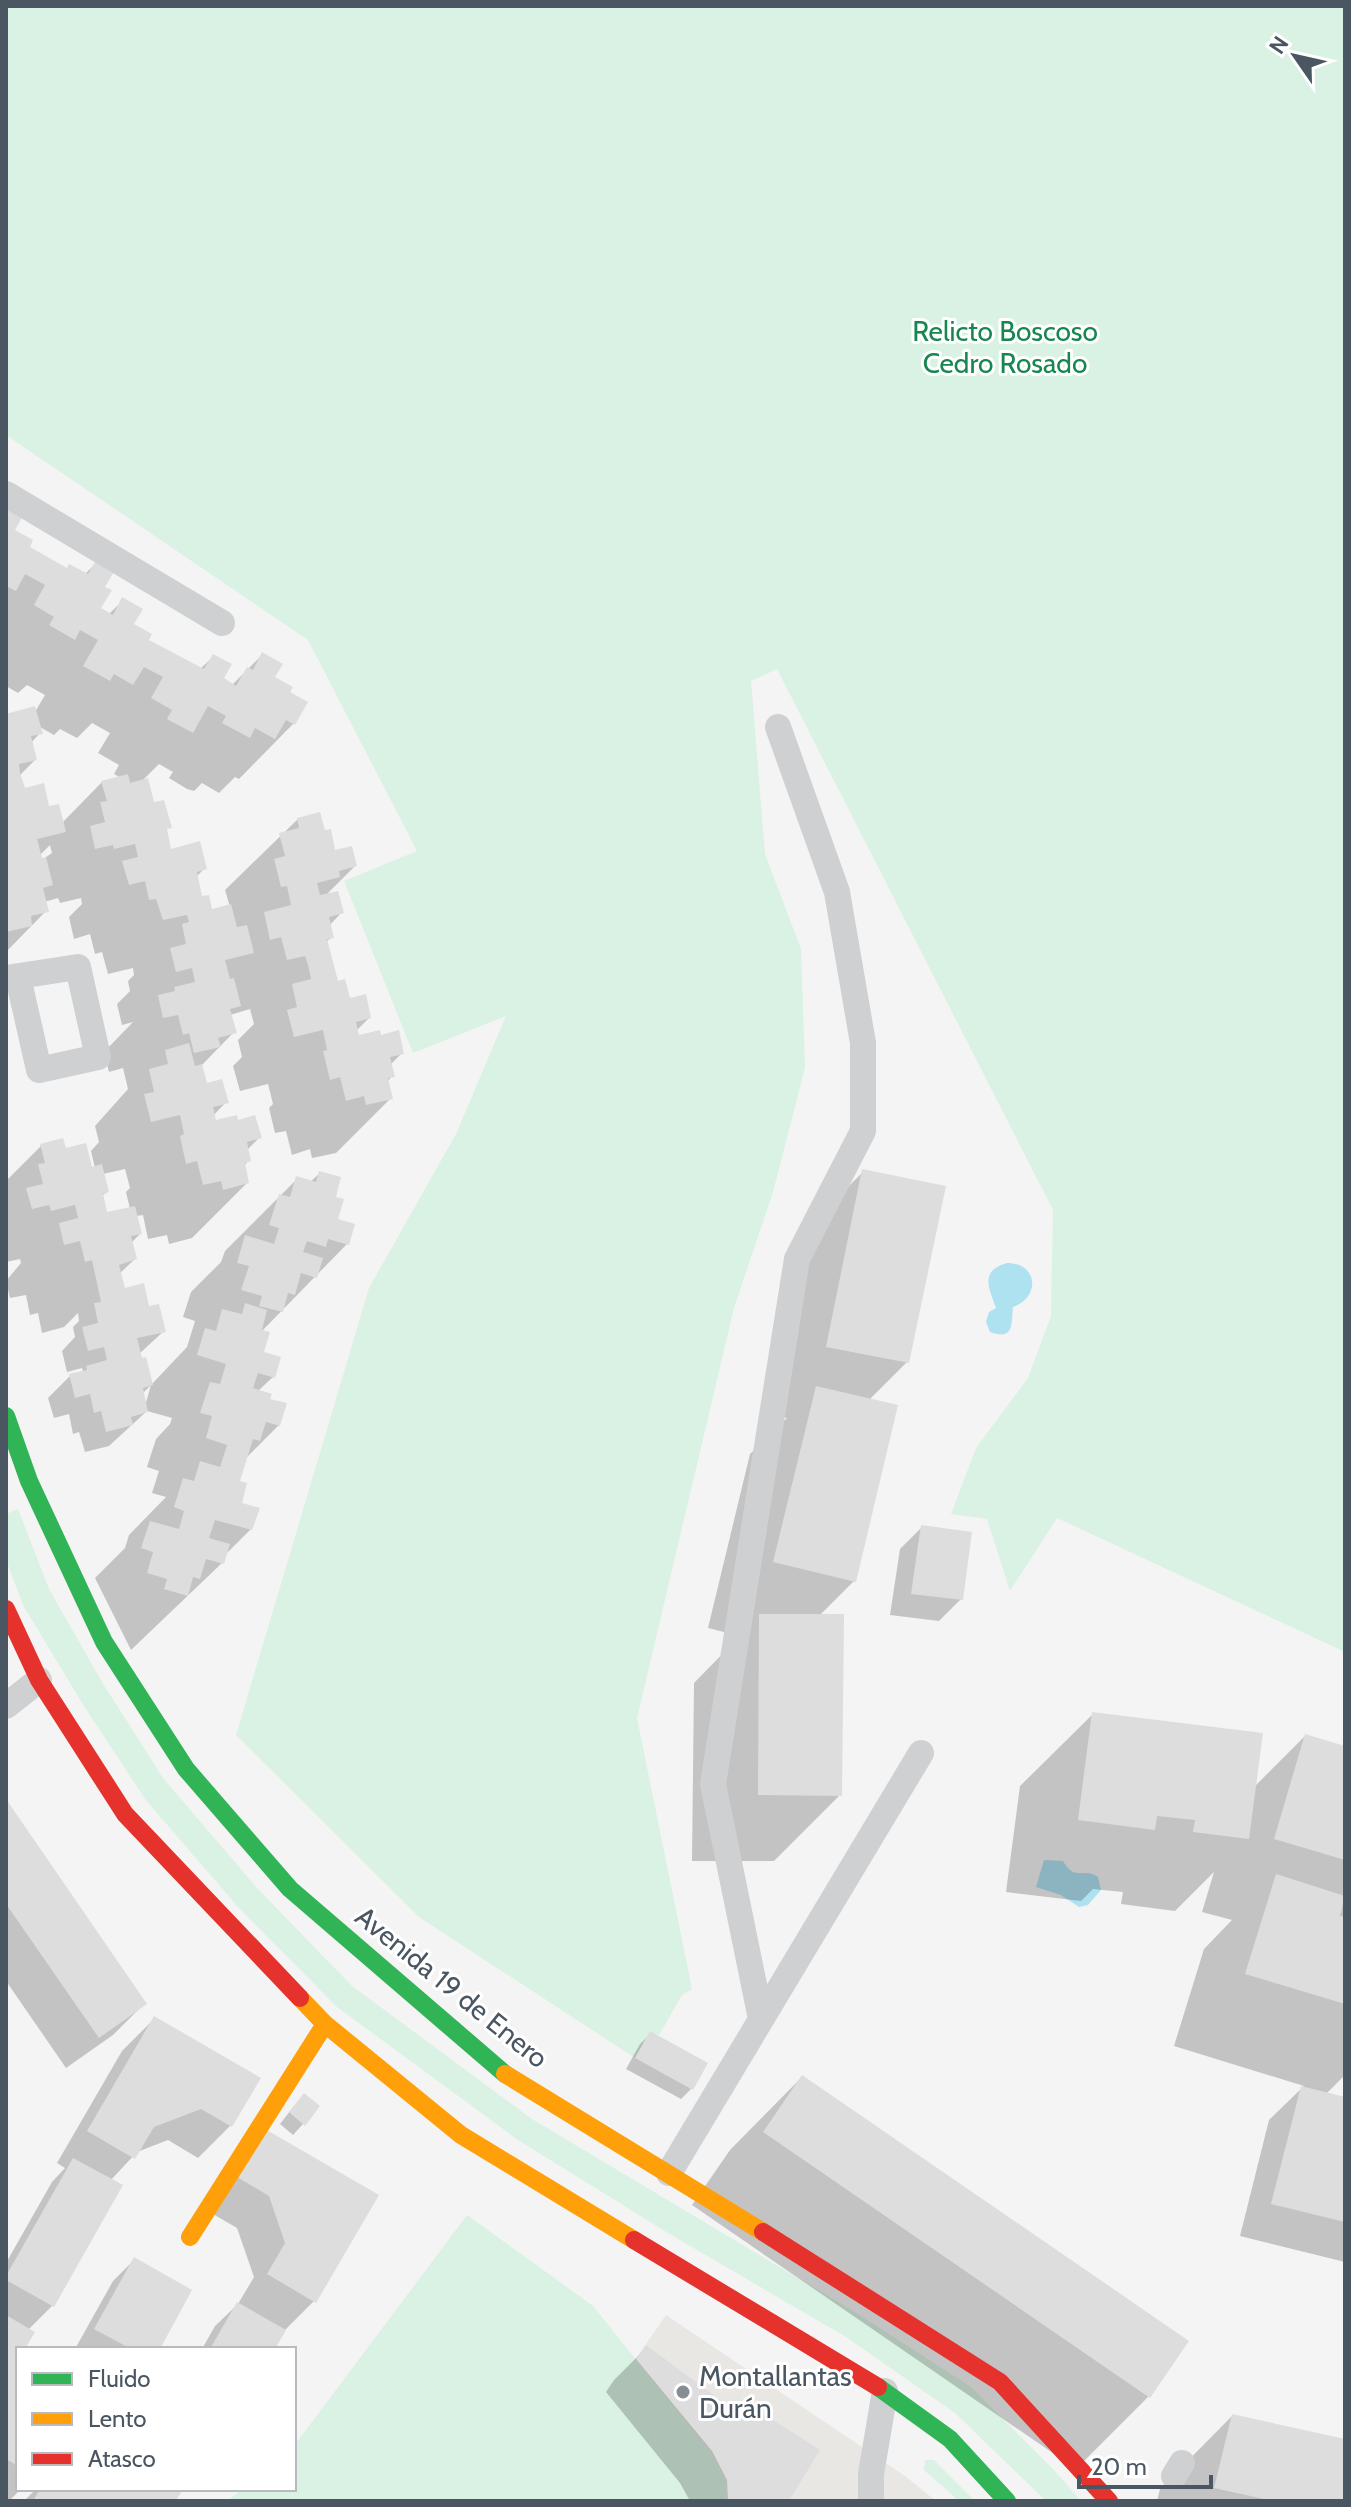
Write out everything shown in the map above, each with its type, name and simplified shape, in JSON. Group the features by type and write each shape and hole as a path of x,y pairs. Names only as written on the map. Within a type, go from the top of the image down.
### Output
{"main road":[{"name":"Avenida 19 de Enero","path":"6,1416 29,1481 104,1642 186,1769 290,1889 504,2073 1000,2382 1109,2501"},
{"path":"6,1609 39,1680 125,1814 325,2024 461,2135 885,2391 950,2439 1007,2501"},
{"path":"190,2237 325,2024"}],"lane":[{"path":"6,494 222,623"},
{"path":"761,2019 713,1784 797,1259 863,1131 863,1043 837,892 778,727"},
{"path":"6,1706 39,1680"},
{"path":"669,2173 921,1753"},
{"path":"871,2501 871,2474 885,2391"}],"shaded area":[{"path":"666,2315 905,2476 936,2501 727,2501 726,2481 710,2452 635,2360"}],"green space":[{"name":"Relicto Boscoso Cedro Rosado","path":"6,6 1345,6 1345,1652 1057,1518 1010,1591 987,1519 951,1514 976,1448 1028,1378 1051,1316 1053,1210 777,669 751,681 765,854 801,949 805,1068 773,1192 734,1308 637,1718 692,1989 682,1995 659,2035 650,2032 635,2058 419,1917 236,1735 369,1288 456,1134 506,1016 413,1053 344,881 417,851 308,640 6,435"},
{"path":"18,1509 49,1589 102,1682 163,1778 257,1888 352,1986 532,2119 858,2314 971,2387 1081,2501 1046,2501 955,2413 846,2337 668,2233 518,2140 337,2007 238,1907 145,1799 82,1703 23,1605 6,1560 6,1514"},
{"path":"467,2215 593,2306 710,2452 726,2481 727,2501 227,2501 240,2491 296,2491 296,2443"},
{"path":"925,2460 934,2460 975,2501 959,2501 924,2470"}],"water":[{"path":"1007,1263 1025,1268 1030,1274 1032,1289 1022,1302 1013,1307 1008,1332 998,1334 990,1332 986,1322 989,1312 996,1308 988,1281 992,1271"},
{"path":"1044,1860 1063,1861 1075,1873 1093,1874 1098,1877 1101,1890 1088,1905 1079,1907 1061,1895 1036,1887"}],"building":[{"path":"6,504 24,514 15,530 33,540 30,547 67,568 69,564 88,574 96,560 115,570 105,587 112,590 101,608 113,615 122,597 143,609 134,624 152,634 149,640 204,669 213,654 232,664 224,678 236,686 247,667 253,670 262,652 283,664 275,677 293,687 290,692 308,702 295,725 286,720 275,739 255,728 250,738 222,723 226,716 208,706 193,733 167,719 172,710 151,698 163,677 144,667 133,685 114,674 110,681 83,666 98,640 80,630 75,640 49,625 54,617 34,605 45,585 25,574 16,591 6,586"},
{"path":"35,706 43,734 31,736 37,760 19,764 20,773 25,788 44,783 49,806 59,804 66,832 37,839 42,858 46,857 53,885 43,888 49,912 31,916 32,926 6,932 6,714"},
{"path":"128,774 130,783 148,778 154,802 164,800 172,828 167,829 171,849 200,841 207,869 197,872 202,896 209,895 212,909 231,904 237,927 247,925 254,953 225,960 230,979 234,978 241,1006 230,1009 237,1033 218,1038 221,1047 194,1053 189,1033 183,1035 178,1015 163,1018 158,995 195,982 192,968 176,972 170,948 186,944 182,924 189,922 187,915 163,920 156,899 149,900 145,881 129,885 122,861 138,857 135,844 95,849 90,826 105,822 100,802 107,801 101,781"},
{"path":"320,812 325,830 331,829 335,850 352,846 357,866 339,871 340,877 317,883 320,895 338,891 344,913 329,917 334,938 327,939 338,981 345,979 350,998 366,994 371,1018 356,1022 359,1035 380,1030 381,1035 399,1030 404,1054 390,1057 395,1077 388,1078 393,1099 366,1105 364,1096 346,1101 340,1077 330,1080 323,1051 327,1050 323,1030 294,1037 287,1010 297,1007 292,984 311,979 308,965 305,956 287,960 281,937 270,940 264,912 291,905 287,886 281,887 274,859 285,856 279,833 299,828 297,818"},
{"path":"189,1043 195,1066 202,1064 207,1083 222,1079 229,1103 213,1107 216,1120 237,1115 238,1120 255,1115 262,1138 247,1142 251,1161 245,1163 249,1183 223,1190 221,1181 203,1185 197,1161 186,1164 180,1136 184,1134 180,1115 151,1122 144,1094 154,1092 149,1069 168,1064 165,1050"},
{"path":"63,1138 66,1148 86,1143 92,1167 102,1164 109,1192 103,1194 107,1212 135,1206 142,1234 131,1236 137,1259 119,1265 125,1288 144,1283 149,1306 159,1304 166,1332 137,1338 153,1385 143,1388 148,1412 131,1417 133,1425 106,1432 101,1411 94,1413 90,1394 75,1398 69,1374 87,1370 86,1366 107,1360 104,1347 88,1351 82,1327 98,1323 94,1303 101,1302 92,1260 85,1262 80,1241 64,1245 59,1223 78,1218 75,1205 51,1211 49,1205 32,1209 26,1188 43,1184 38,1164 45,1163 40,1144"},
{"path":"862,1169 946,1186 909,1363 826,1347"},
{"path":"319,1171 341,1177 336,1197 344,1199 338,1219 355,1224 349,1245 328,1239 326,1247 307,1241 303,1252 323,1258 317,1278 301,1273 295,1295 288,1293 283,1312 259,1306 262,1296 241,1290 249,1266 237,1263 245,1235 274,1244 279,1228 269,1225 279,1194 290,1197 296,1176 316,1182"},
{"path":"245,1303 267,1310 262,1330 270,1332 264,1352 281,1357 275,1378 258,1373 253,1388 272,1394 270,1399 287,1403 280,1426 266,1422 260,1441 253,1439 240,1481 247,1483 242,1503 260,1508 252,1530 215,1520 209,1538 230,1544 224,1564 206,1559 200,1579 193,1577 188,1596 164,1589 167,1579 147,1573 153,1552 141,1548 150,1521 179,1529 184,1511 174,1507 183,1478 194,1481 200,1461 220,1467 227,1445 206,1438 212,1416 200,1413 210,1382 220,1384 226,1364 197,1355 205,1328 216,1331 222,1309 242,1314"},
{"path":"816,1386 898,1405 856,1582 773,1562"},
{"path":"921,1525 972,1532 963,1600 911,1594"},
{"path":"759,1614 844,1614 842,1796 758,1795"},
{"path":"1092,1712 1263,1733 1249,1839 1193,1832 1195,1820 1157,1816 1155,1830 1078,1820"},
{"path":"1305,1734 1345,1746 1345,1860 1274,1839"},
{"path":"6,1799 147,2004 99,2038 6,1904"},
{"path":"1276,1874 1345,1896 1340,1916 1345,1917 1345,2004 1245,1974"},
{"path":"154,2016 261,2078 232,2127 201,2109 154,2127 135,2159 87,2131"},
{"path":"650,2031 708,2063 693,2090 635,2058"},
{"path":"802,2075 1189,2341 1150,2398 763,2132"},
{"path":"1301,2086 1345,2097 1345,2222 1271,2204"},
{"path":"304,2093 320,2106 305,2126 289,2112"},
{"path":"265,2129 379,2195 316,2303 267,2274 285,2243 269,2196 237,2177"},
{"path":"73,2158 123,2185 54,2307 6,2280 6,2276"},
{"path":"134,2257 192,2290 161,2347 127,2347 94,2329"},
{"path":"237,2302 286,2330 276,2347 211,2347"},
{"path":"6,2315 35,2332 26,2347 16,2347 16,2465 6,2459"},
{"path":"646,2345 743,2417 751,2406 820,2450 789,2501 728,2501 727,2480 712,2451 636,2359"},
{"path":"1232,2414 1345,2439 1345,2501 1273,2501 1214,2488"},
{"path":"39,2491 182,2491 176,2501 33,2501"}],"traffic: fast":[{"path":"6,1416 29,1481 104,1642 186,1769 290,1889 505,2074"},
{"path":"878,2387 950,2439 1007,2501"}],"traffic: slow":[{"path":"300,1998 325,2024 461,2135 634,2240"},
{"path":"190,2237 325,2024"},
{"path":"505,2074 763,2232"}],"traffic: jam":[{"path":"6,1609 39,1680 125,1814 300,1998"},
{"path":"763,2232 1000,2382 1109,2501"},
{"path":"634,2240 878,2387"}],"place":[{"name":"Montallantas Durán","path":"683,2392"}]}
